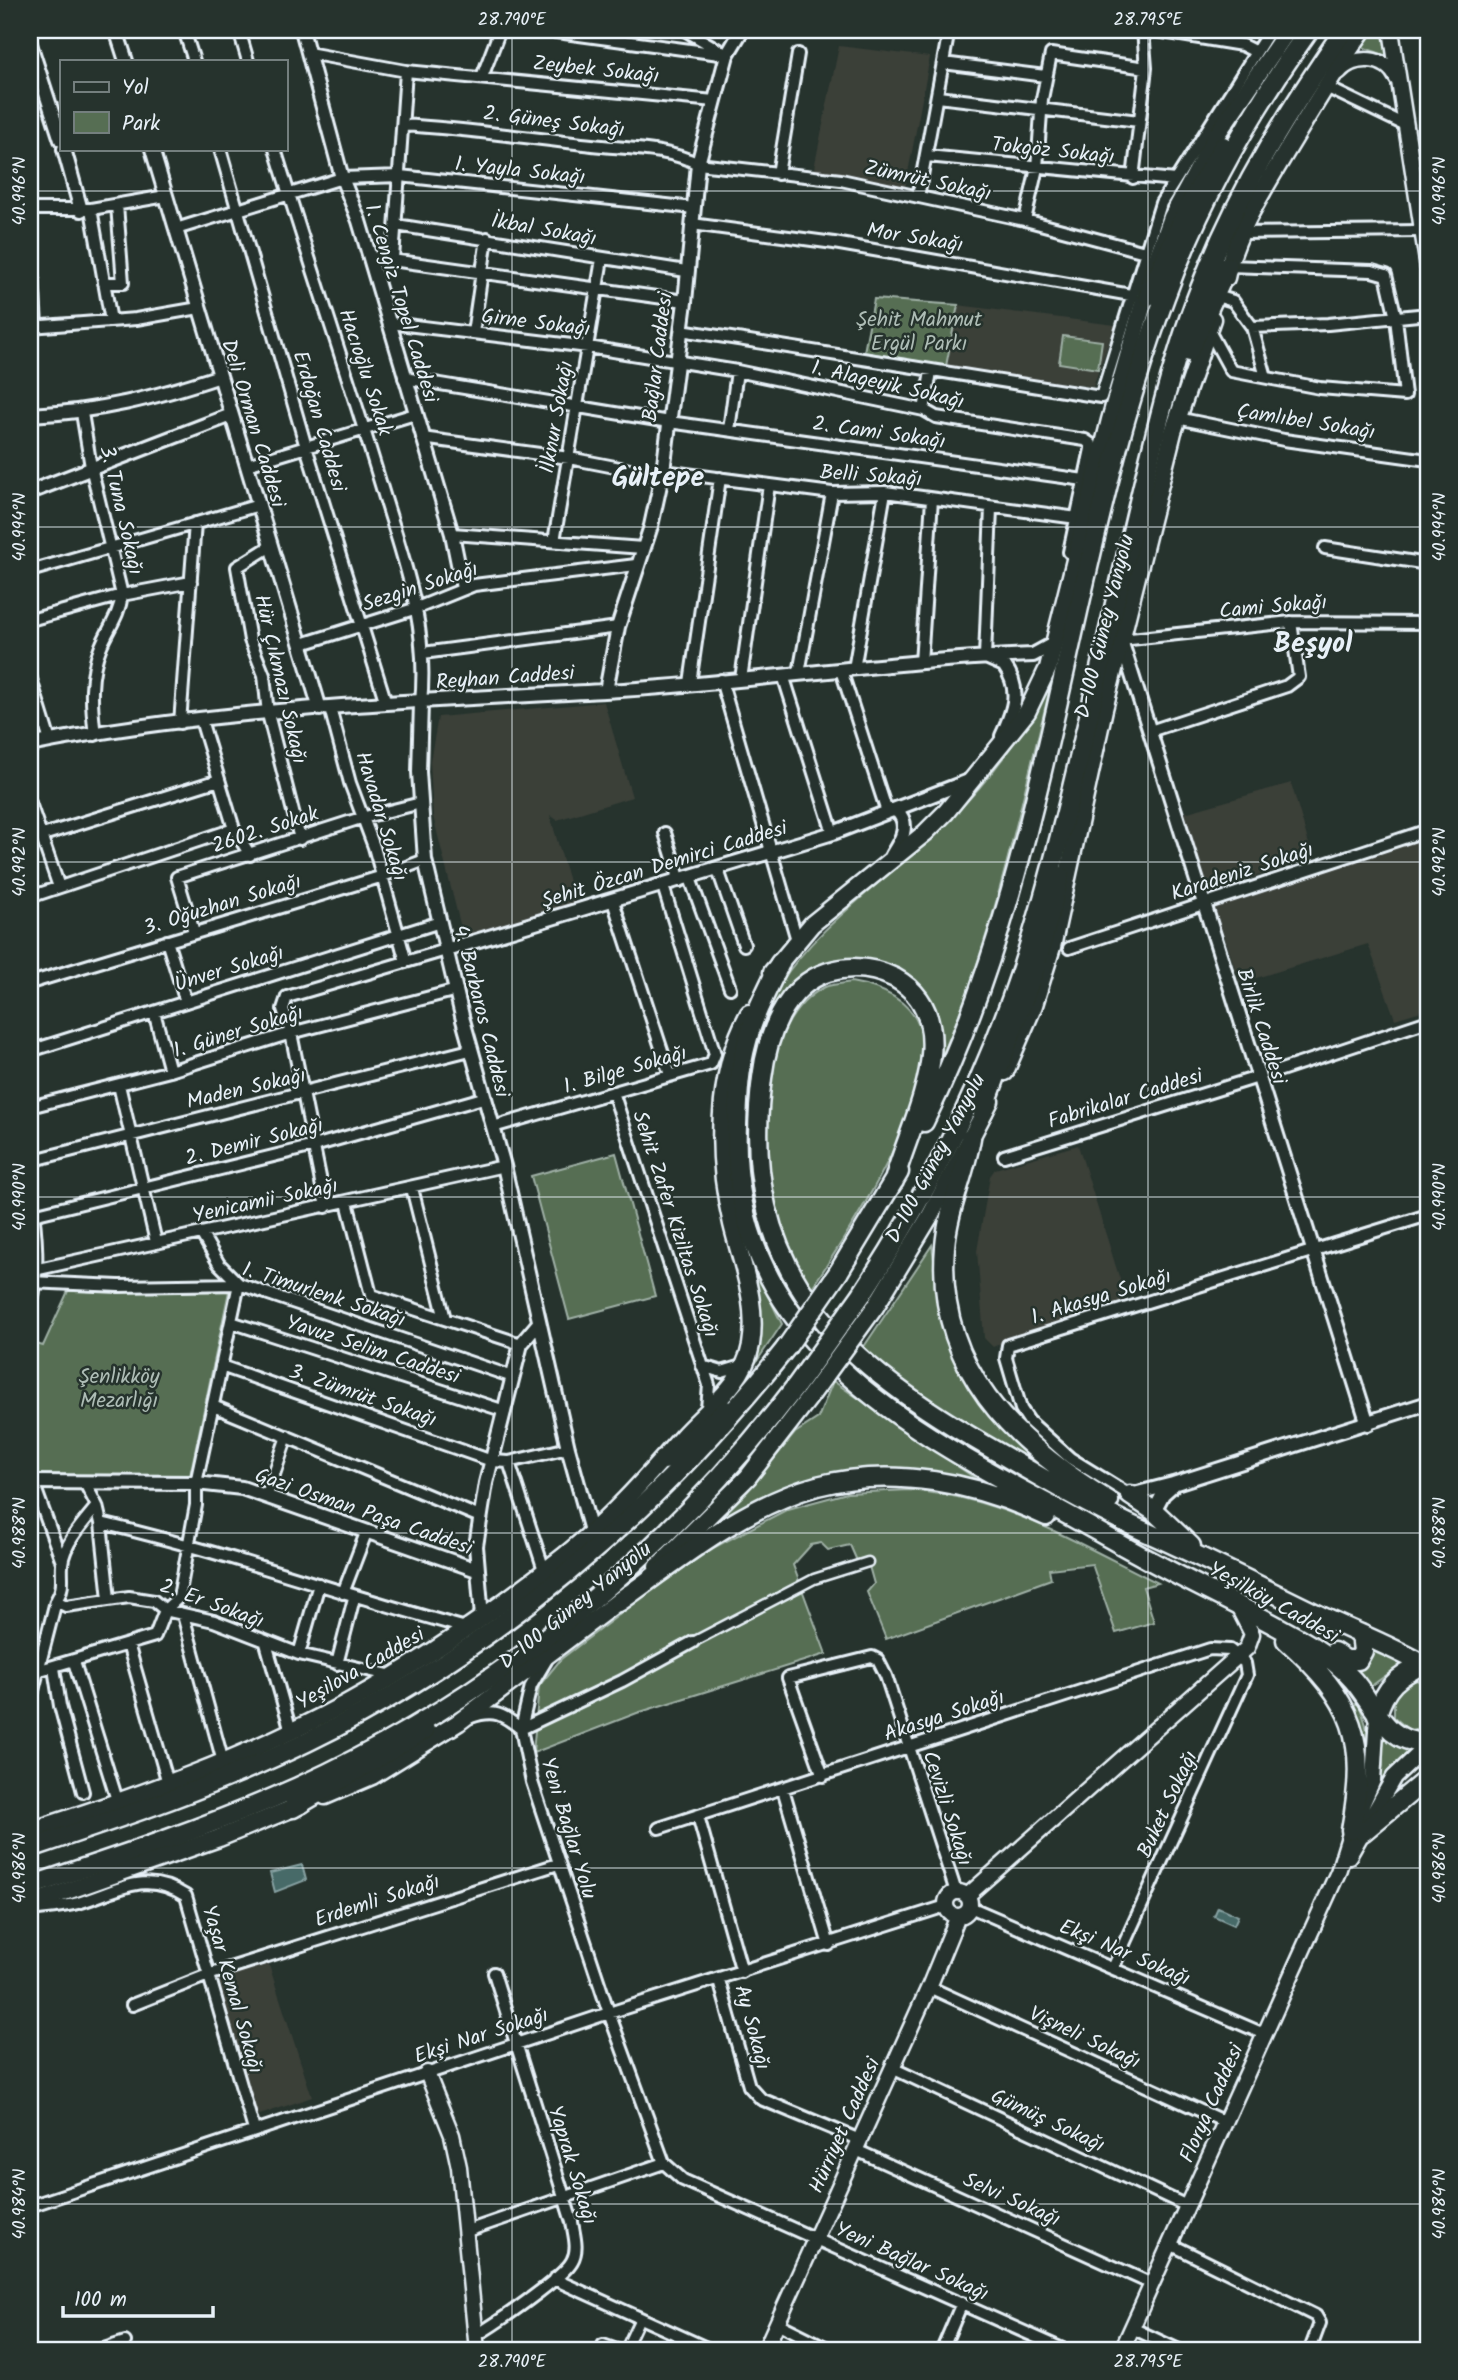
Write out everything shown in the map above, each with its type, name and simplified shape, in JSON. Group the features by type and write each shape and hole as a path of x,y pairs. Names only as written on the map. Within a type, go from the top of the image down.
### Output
{"highway":[{"path":"30,1848 145,1808 267,1760 338,1726 419,1678 531,1601 615,1533 705,1446 786,1348 838,1273 894,1181 957,1048 1002,921 1035,801 1122,436 1165,297 1190,234 1230,154 1309,30"},
{"path":"30,1886 185,1833 301,1786 412,1726 475,1686 566,1621 641,1560 803,1392 868,1300 936,1168 990,1051 1031,937 1169,380 1196,298 1240,198 1281,125 1344,30"},
{"path":"1139,295 1206,173 1262,85 1292,54"},
{"path":"1169,380 1182,368 1207,307 1228,266"},
{"path":"983,1112 1020,1016 1048,924 1066,839 1075,767"},
{"path":"780,963 747,1040 738,1088 736,1138 739,1180 746,1220 768,1277 782,1301 799,1325 841,1370 889,1409 989,1474 1150,1561"},
{"path":"894,1181 930,1076 932,1051 929,1025 911,991 891,976 863,967 828,972 808,981 797,991 777,1020 762,1073 758,1109 759,1171 766,1211 780,1251 799,1290 853,1354 923,1407 1054,1485 1167,1540"},
{"path":"971,1138 968,1157 951,1208 945,1257 947,1306 964,1359 989,1402 1019,1436 1050,1462 1167,1540"},
{"path":"664,1460 751,1392"},
{"path":"619,1602 689,1552 761,1510 817,1486 853,1480 919,1479 985,1491 1150,1561"},
{"path":"1130,1495 1154,1511 1206,1560"},
{"name":"Yeşilköy Caddesi","path":"1167,1540 1427,1663"},
{"name":"Yeşilköy Caddesi","path":"1150,1561 1310,1645 1351,1678 1377,1715 1404,1739 1428,1744"},
{"path":"1262,1619 1320,1672 1339,1697 1351,1721 1359,1768 1357,1831"},
{"path":"1310,1645 1353,1662 1362,1657 1361,1634"},
{"path":"1377,1715 1384,1693 1392,1683 1427,1663"},
{"path":"293,1808 402,1746 438,1722 475,1686"},
{"path":"1357,1831 1428,1778"}],"main road":[{"path":"745,1365 753,1323 752,1303 724,1180 725,1085 746,1018 768,977 811,924 925,833 1027,712 1041,687 1063,612 1139,295 1152,272 1172,217 1213,131 1288,30"},
{"name":"D-100 Güney Yanyolu","path":"868,1300 930,1216 983,1112 996,1093 1024,1030 1046,969 1121,640 1177,418 1220,297 1228,266 1242,233 1326,87 1363,30"},
{"path":"1391,30 1428,268"},
{"path":"1326,87 1350,61 1363,59 1393,71 1400,90"},
{"name":"Yeşilova Caddesi","path":"30,1831 223,1762 291,1731 393,1676 482,1617 591,1531 664,1460 730,1388 745,1365"},
{"name":"D-100 Güney Yanyolu","path":"30,1904 219,1838 372,1776 459,1721 619,1602 748,1477 803,1392"},
{"path":"1237,1605 1252,1634 1250,1644 1239,1657"},
{"name":"Hürriyet Caddesi","path":"765,2350 929,1987 959,1903 1239,1657"},
{"name":"Florya Caddesi","path":"1122,2350 1357,1831 1373,1780 1377,1715"},
{"name":"Florya Caddesi","path":"1357,1831 1394,1777 1428,1744"},
{"path":"427,2073 452,2135 458,2167 476,2343"}],"street":[{"path":"116,30 126,60"},
{"path":"184,30 194,60"},
{"path":"239,30 248,60"},
{"name":"1. Cengiz Topel Caddesi","path":"302,30 342,178 370,257 452,534 463,588"},
{"path":"482,76 500,30"},
{"path":"542,30 727,55"},
{"path":"685,30 727,55"},
{"name":"Bağlar Caddesi","path":"606,691 618,627 643,548 662,474 685,301 698,164 727,55 743,30"},
{"path":"918,197 949,30"},
{"path":"1133,178 1146,68 1143,30"},
{"path":"1151,30 1242,45 1256,52"},
{"path":"681,330 1101,397 1139,295 1145,252 1156,215 1175,180 1213,131 1270,30"},
{"path":"30,44 58,114"},
{"name":"Zeybek Sokağı","path":"308,52 406,71 482,76 714,101"},
{"path":"778,174 798,54"},
{"path":"1025,220 1037,168 1041,107 1051,54 1146,68"},
{"path":"943,63 1045,76"},
{"path":"393,260 406,71"},
{"path":"1326,87 1405,125"},
{"path":"938,97 1041,107 1139,121"},
{"name":"2. Güneş Sokağı","path":"403,125 462,129 635,150 685,157 698,164"},
{"path":"64,150 86,209 111,321"},
{"name":"Deli Orman Caddesi","path":"152,150 271,546 325,708"},
{"name":"Erdoğan Caddesi","path":"220,150 306,447 386,703"},
{"name":"Hacıoğlu Sokak","path":"275,150 364,429 417,608 423,653 421,703"},
{"name":"Tokgöz Sokağı","path":"927,156 1175,180"},
{"name":"Zümrüt Sokağı","path":"698,164 841,180 1025,220 1145,252"},
{"name":"1. Yayla Sokağı","path":"176,229 342,178 400,176 694,208"},
{"path":"1413,180 1428,176"},
{"path":"30,209 86,209 166,196"},
{"path":"104,283 123,283 117,205"},
{"path":"30,221 33,327 111,321 199,308"},
{"name":"Mor Sokağı","path":"692,224 834,243 1139,295"},
{"name":"İkbal Sokağı","path":"396,225 686,271"},
{"path":"1242,233 1422,231"},
{"path":"473,333 487,238"},
{"path":"370,257 482,271 597,291 685,301"},
{"name":"İlknur Sokağı","path":"554,541 579,407 602,259"},
{"path":"1208,329 1231,371 1320,388 1405,395 1396,317 1386,275 1372,271 1228,266"},
{"path":"1220,297 1233,301 1252,327 1266,377"},
{"path":"1252,327 1428,314"},
{"name":"Girne Sokağı","path":"390,323 588,347 677,362"},
{"name":"1. Alageyik Sokağı","path":"677,362 737,371 924,410 936,417 1085,440 1091,444 1084,480"},
{"path":"729,430 737,371"},
{"path":"924,410 931,372"},
{"path":"30,415 82,413 160,396 219,376"},
{"name":"2. Cami Sokağı","path":"404,378 669,422 1084,480"},
{"name":"3. Tuna Sokağı","path":"82,413 91,467 122,595 119,615 102,645 93,670 90,700 95,735"},
{"path":"247,465 415,414"},
{"path":"30,492 231,415"},
{"name":"Çamlıbel Sokağı","path":"1177,418 1284,440 1428,460"},
{"name":"Belli Sokağı","path":"422,438 662,474 720,478 832,493 885,492 1077,518"},
{"path":"690,683 720,478"},
{"path":"1063,612 1062,585 1084,480"},
{"path":"740,679 769,485"},
{"path":"883,867 903,834 902,816 889,811 848,669 885,492"},
{"path":"799,673 832,493"},
{"path":"921,663 932,499"},
{"path":"30,571 111,545 259,505"},
{"path":"985,763 1012,715 1016,691 1004,665 985,657 991,508"},
{"path":"180,723 195,523"},
{"path":"452,534 643,548"},
{"name":"Hür Çıkmazı Sokağı","path":"271,546 237,567 250,640 264,675 268,714 300,839"},
{"path":"1325,548 1428,564"},
{"name":"Sezgin Sokağı","path":"302,644 417,608 463,588 636,565"},
{"path":"30,620 122,595 191,582"},
{"path":"1150,731 1287,686 1300,677 1292,622"},
{"name":"Cami Sokağı","path":"1121,640 1292,622 1428,622"},
{"path":"423,653 618,627"},
{"name":"Birlik Caddesi","path":"1121,640 1368,1424"},
{"name":"Reyhan Caddesi","path":"30,745 201,720 325,708 518,694 606,691 1033,655 1055,643"},
{"path":"783,675 833,832"},
{"path":"30,676 50,741"},
{"path":"722,680 797,940"},
{"name":"4. Barbaros Caddesi","path":"421,703 421,803 425,860 470,1050 504,1166 538,1324 591,1531"},
{"name":"Havadar Sokağı","path":"325,708 373,848 406,962"},
{"path":"201,720 234,829 250,855"},
{"name":"Şehit Özcan Demirci Caddesi","path":"446,950 718,870 833,832 972,779"},
{"path":"35,837 219,780"},
{"path":"30,803 35,837 59,887"},
{"name":"2602. Sokak","path":"194,932 177,877 361,818 421,803"},
{"path":"30,897 234,829"},
{"name":"Karadeniz Sokağı","path":"1069,948 1428,830"},
{"path":"665,833 730,988"},
{"name":"3. Oğuzhan Sokağı","path":"30,984 380,877 425,860"},
{"path":"718,870 744,945"},
{"name":"1. Bilge Sokağı","path":"493,1127 711,1064 715,1054 663,886"},
{"path":"613,901 670,1075"},
{"name":"Ünver Sokağı","path":"30,1051 440,922"},
{"path":"167,941 186,1002"},
{"path":"326,1207 291,1033 283,1009 287,997 446,950"},
{"name":"1. Güner Sokağı","path":"30,1107 170,1072 291,1033 457,990"},
{"path":"154,1012 170,1072"},
{"path":"1275,1072 1428,1021"},
{"name":"Maden Sokağı","path":"30,1161 470,1050"},
{"name":"Fabrikalar Caddesi","path":"1004,1156 1258,1077"},
{"path":"119,1085 156,1242"},
{"name":"Sehit Zafer Kiziltas Sokağı","path":"613,1093 702,1366 710,1396 705,1414"},
{"name":"2. Demir Sokağı","path":"33,1215 314,1146 483,1098"},
{"name":"Yenicamii Sokağı","path":"32,1278 156,1242 504,1166"},
{"path":"412,1188 445,1319"},
{"path":"30,1197 33,1215 30,1304"},
{"path":"347,1202 371,1295 521,1344"},
{"name":"1. Akasya Sokağı","path":"1403,1221 1410,1214 1428,1208"},
{"name":"1. Akasya Sokağı","path":"1130,1495 1070,1458 1029,1422 1021,1409 1006,1358 1008,1345 1428,1215"},
{"path":"33,1673 155,1636 165,1611 179,1597 196,1483 239,1284 219,1264 201,1233"},
{"name":"1. Timurlenk Sokağı","path":"32,1278 119,1286 239,1284 513,1377"},
{"name":"Yavuz Selim Caddesi","path":"231,1322 395,1378 505,1410"},
{"path":"482,1617 477,1570 480,1517 521,1344 538,1324"},
{"path":"702,1366 722,1372 745,1365"},
{"name":"3. Zümrüt Sokağı","path":"221,1366 492,1461 509,1462 568,1448"},
{"path":"1130,1495 1428,1404"},
{"path":"213,1406 480,1517"},
{"path":"267,1495 287,1436"},
{"path":"509,1462 544,1570"},
{"path":"30,1702 33,1673 57,1601 64,1589 62,1562 31,1482"},
{"name":"Gazi Osman Paşa Caddesi","path":"31,1482 196,1483 267,1495 366,1533 477,1570"},
{"path":"85,1483 97,1506 101,1523 108,1599"},
{"path":"1154,1511 1163,1494 1173,1484"},
{"path":"62,1562 79,1528 97,1506"},
{"path":"101,1523 189,1544 319,1584 349,1596 466,1628"},
{"path":"337,1664 349,1596 366,1533"},
{"path":"459,1721 488,1712 499,1713 521,1729 622,1681 804,1584 868,1562"},
{"path":"299,1654 319,1584"},
{"name":"2. Er Sokağı","path":"57,1601 66,1606 129,1597 154,1601 165,1611 214,1620 299,1654 393,1676"},
{"path":"183,1615 223,1762"},
{"path":"266,1643 291,1731"},
{"path":"128,1644 168,1783"},
{"path":"30,1648 33,1673"},
{"name":"Akasya Sokağı","path":"659,1829 1210,1648 1230,1650 1239,1657"},
{"name":"Yeni Bağlar Yolu","path":"549,1656 531,1686 521,1729 532,1782 609,2013"},
{"name":"Cevizli Sokağı","path":"823,1776 788,1678 864,1657 878,1660 886,1676 959,1903"},
{"name":"Buket Sokağı","path":"1113,1968 1247,1675 1245,1663 1239,1657"},
{"path":"74,1662 117,1801"},
{"path":"54,1668 60,1706 83,1792"},
{"path":"783,1789 829,1945"},
{"path":"698,1816 742,1972"},
{"name":"Erdemli Sokağı","path":"132,2006 208,1975 558,1864"},
{"name":"Yaşar Kemal Sokağı","path":"30,1910 77,1903 127,1885 155,1882 171,1886 186,1896 254,2130"},
{"name":"Ekşi Nar Sokağı","path":"30,2206 609,2013 959,1903 1264,2034"},
{"name":"Yaprak Sokağı","path":"476,2343 554,2279 572,2261 576,2247 563,2196 494,1973"},
{"name":"Ay Sokağı","path":"719,1980 749,2086 761,2099 858,2145"},
{"name":"Vişneli Sokağı","path":"929,1987 1225,2122"},
{"path":"464,2232 663,2162 609,2013"},
{"name":"Gümüş Sokağı","path":"892,2068 1187,2206"},
{"name":"Selvi Sokağı","path":"858,2145 1152,2284"},
{"name":"Yeni Bağlar Sokağı","path":"663,2162 682,2180 1065,2350"},
{"path":"1170,2244 1316,2316 1320,2323 1310,2350"},
{"path":"554,2279 711,2350"},
{"path":"942,2350 962,2303"},
{"path":"625,2350 640,2318"},
{"path":"778,2323 831,2350"},
{"path":"1132,2328 1179,2350"},
{"path":"100,2350 125,2342"},
{"path":"602,2348 617,2350"}],"shaded area":[{"path":"839,46 930,57 904,194 812,178"},
{"path":"958,305 1115,325 1093,387 946,366"},
{"path":"604,702 632,797 557,820 550,815 576,906 464,940 433,816 430,761 438,717"},
{"path":"1291,783 1313,858 1214,890 1200,880 1181,814"},
{"path":"1428,835 1428,1009 1395,1019 1368,944 1240,983 1214,906"},
{"path":"1078,1145 1127,1302 1027,1332 993,1347 984,1338 977,1251 990,1176 995,1169"},
{"path":"268,1962 312,2097 257,2116 217,1980"}],"green space":[{"path":"1373,30 1383,30 1387,56 1362,47"},
{"name":"Şehit Mahmut Ergül Parkı","path":"874,299 958,305 946,366 864,352"},
{"path":"1063,336 1102,341 1098,369 1059,363"},
{"path":"1051,685 991,919 961,1011 942,1056 939,1030 925,996 828,964 804,975 754,1078 750,1154 759,1207 773,1249 800,1302 797,1309 764,1248 754,1222 750,1200 746,1139 747,1079 758,1029 778,988 804,952 967,802 1006,754"},
{"path":"851,982 884,992 911,1011 921,1032 922,1060 916,1093 886,1165 811,1289 785,1245 773,1211 764,1140 766,1102 772,1065 784,1032 801,1005 825,987"},
{"path":"616,1153 655,1296 569,1319 531,1176"},
{"path":"932,1245 941,1311 951,1347 1067,1484 927,1400 861,1351"},
{"path":"751,1261 782,1324 753,1367 757,1314"},
{"name":"Şenlikköy Mezarlığı","path":"68,1291 229,1291 190,1476 30,1478 30,1342 43,1346"},
{"path":"833,1381 982,1483 859,1472 706,1532 747,1492 795,1433 818,1418"},
{"path":"909,1490 962,1498 1013,1514 1158,1583 1143,1587 1154,1622 1116,1633 1092,1564 1049,1569 1051,1579 886,1639 867,1592 874,1584 867,1559 857,1561 850,1545 828,1550 821,1543 811,1545 793,1565 826,1654 637,1713 533,1753 539,1686 561,1659 645,1595 713,1548 788,1509 847,1493"},
{"path":"1372,1651 1403,1664 1370,1687 1355,1668 1366,1664"},
{"path":"1416,1680 1428,1684 1428,1727 1409,1730 1394,1717 1394,1698 1391,1696 1407,1681"},
{"path":"1358,1703 1366,1725 1369,1745 1365,1789 1351,1706"},
{"path":"1382,1736 1405,1749 1408,1755 1383,1780 1373,1801 1383,1766"}],"water":[{"path":"302,1865 306,1880 275,1892 270,1873"},
{"path":"1218,1907 1238,1916 1234,1925 1214,1916"}],"district":[{"name":"Gültepe","path":"658,476"},
{"name":"Beşyol","path":"1313,642"}]}
